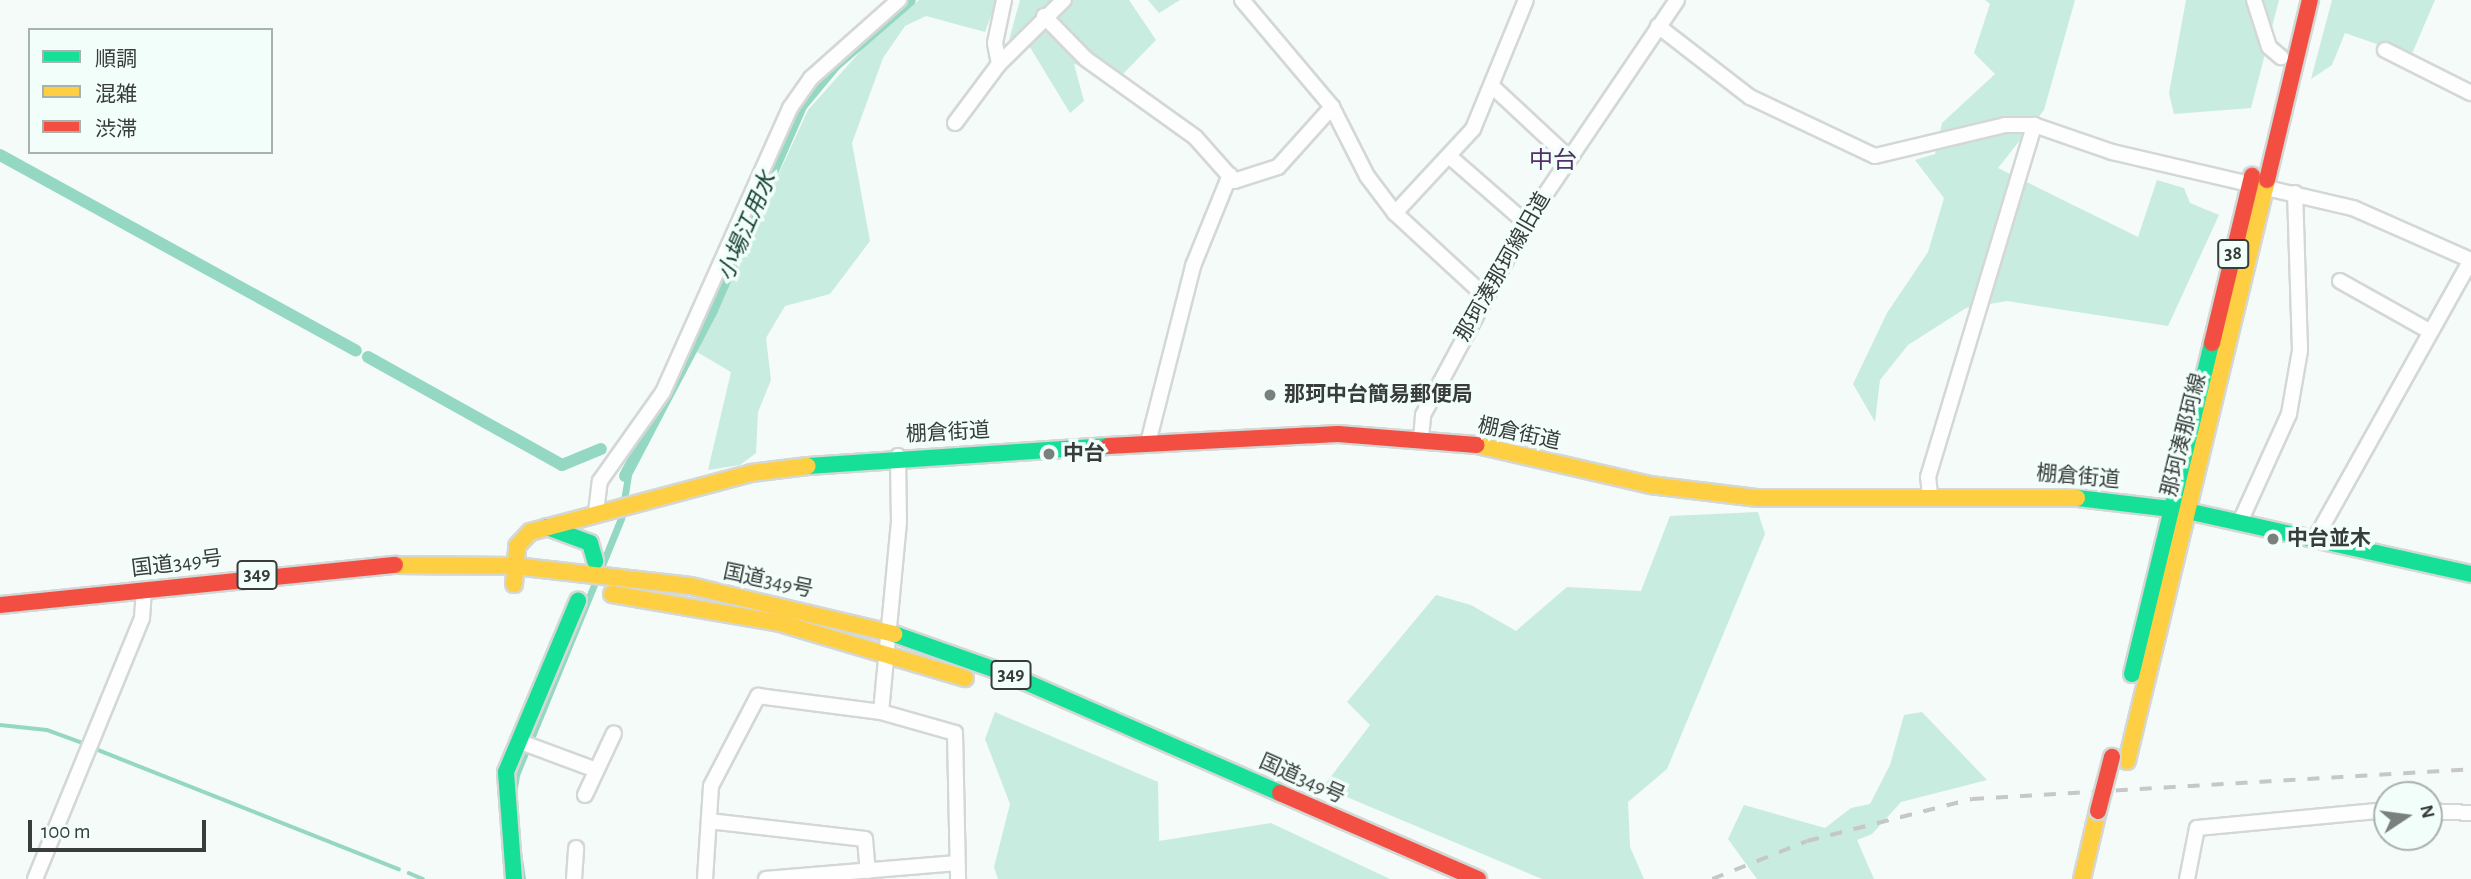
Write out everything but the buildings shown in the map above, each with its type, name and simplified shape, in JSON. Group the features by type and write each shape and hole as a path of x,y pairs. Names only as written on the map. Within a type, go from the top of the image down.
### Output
{"main road":[{"name":"那珂湊那珂線","path":"2097,879 2106,813 2119,759 2187,511 2295,0"},
{"name":"那珂湊那珂線","path":"2119,759 2170,508 2310,0"},
{"name":"棚倉街道","path":"514,584 514,566 522,537 596,512 751,473 898,456 1338,434 1488,446 1700,492 2052,494 2170,508 2471,573"},
{"path":"547,527 564,538 590,543 595,561"},
{"name":"国道349号","path":"0,619 337,568 514,566 691,586 889,632 1023,680 1478,879"},
{"name":"国道349号","path":"0,605 326,585 514,584 739,614 887,653 1049,708 1439,879"},
{"path":"514,879 504,805 579,601"},
{"name":"那珂湊那珂線","path":"2081,879 2106,813"}],"street":[{"path":"596,512 600,481 663,392 790,108 811,78 899,0"},
{"path":"999,64 995,43 1004,0"},
{"path":"955,123 999,64 1044,16 1064,0"},
{"path":"1242,0 1332,107 1367,176 1395,213 1484,295"},
{"path":"1395,213 1473,129 1493,88 1526,0"},
{"name":"那珂湊那珂線旧道","path":"1421,439 1423,415 1484,295 1567,156 1677,0"},
{"path":"2255,0 2269,47 2281,57"},
{"path":"1044,16 1086,59 1195,137 1234,181 1269,173 1332,107"},
{"path":"1658,26 1750,97 1875,156 2005,125 2035,125 2112,152 2353,208 2471,260 2315,539"},
{"path":"2385,50 2471,93"},
{"path":"1493,88 1567,156"},
{"path":"1930,495 1928,477 2035,125"},
{"path":"1449,156 1526,223"},
{"path":"1147,443 1193,266 1230,176"},
{"path":"2240,522 2288,414 2300,350 2295,193"},
{"path":"2340,281 2429,331"},
{"path":"881,712 889,632 898,456"},
{"path":"35,879 145,597"},
{"path":"705,879 716,770 758,696 881,712 955,733 958,879"},
{"path":"585,795 614,733"},
{"path":"525,744 596,770"},
{"path":"2187,879 2197,828 2373,811"},
{"path":"2443,812 2471,813"},
{"path":"709,821 865,839 868,871"},
{"path":"574,879 576,848"},
{"path":"766,879 868,871 913,873 956,863"}],"shaded area":[{"path":"919,0 997,0 985,32 926,16 905,26 883,58 852,143 870,241 830,294 785,306 766,338 771,380 758,412 756,453 740,465 708,470 731,372 697,352 808,110 866,45"},
{"path":"1020,0 1057,0 1009,40"},
{"path":"1070,0 1129,0 1156,40 1121,76 1074,64 1084,101 1070,113 1028,44"},
{"path":"1148,0 1180,0 1159,13"},
{"path":"1985,0 2075,0 2044,110 1998,168 2138,237 2157,180 2184,188 2190,203 2219,215 2168,326 2007,301 1966,308 1908,345 1880,380 1875,422 1853,384 1887,313 1928,252 1944,198 1915,160 1935,154 1942,123 1995,74 1974,53 1990,4"},
{"path":"2186,0 2279,0 2251,108 2174,114 2169,93"},
{"path":"2332,0 2435,0 2411,56 2345,33 2332,65 2311,79"},
{"path":"628,459 634,463 625,520 520,776 515,806 526,879 519,879 509,788 618,518"},
{"path":"1758,512 1765,534 1667,769 1628,802 1630,847 1644,879 1542,879 1323,787 1370,725 1347,702 1436,595 1471,605 1516,631 1567,587 1641,591 1670,516"},
{"path":"995,712 1158,782 1159,841 1271,823 1390,879 998,879 994,867 1010,804 985,739"},
{"path":"1922,712 1987,780 1901,802 1872,834 1857,840 1874,879 1757,879 1728,839 1744,805 1825,828 1851,808 1870,804 1890,765 1904,715"}],"waterway":[{"name":"小場江用水","path":"625,476 712,310 801,106 835,65 910,0"},
{"path":"0,155 356,351"},
{"path":"368,357 562,465 601,449"},
{"path":"0,725 47,730 83,743"},
{"path":"93,748 399,869"},
{"path":"409,873 423,879"}],"railway":[{"path":"1712,879 1807,841 1972,799 2471,769"}],"traffic: fast":[{"path":"2132,674 2212,343"},
{"path":"808,466 1108,446"},
{"path":"2077,498 2187,511 2471,574"},
{"path":"547,527 590,543 595,561"},
{"path":"514,879 506,772 578,601"},
{"path":"894,634 1010,675 1280,793"}],"traffic: slow":[{"path":"2127,761 2267,180"},
{"path":"1477,445 1650,485 1758,498 2077,498"},
{"path":"514,584 517,546 530,532 751,473 808,466"},
{"path":"395,565 515,566 691,586 894,634"},
{"path":"612,594 780,623 965,678"},
{"path":"2082,879 2098,811"}],"traffic: jam":[{"path":"2267,180 2310,0"},
{"path":"2212,343 2252,176"},
{"path":"1108,446 1338,434 1477,445"},
{"path":"0,605 395,565"},
{"path":"2098,811 2112,757"},
{"path":"1280,793 1478,879"}],"place":[{"name":"那珂中台簡易郵便局","path":"1270,395"},
{"name":"中台","path":"1049,454"},
{"name":"中台並木","path":"2273,539"}],"district":[{"name":"中台","path":"1553,162"}]}
